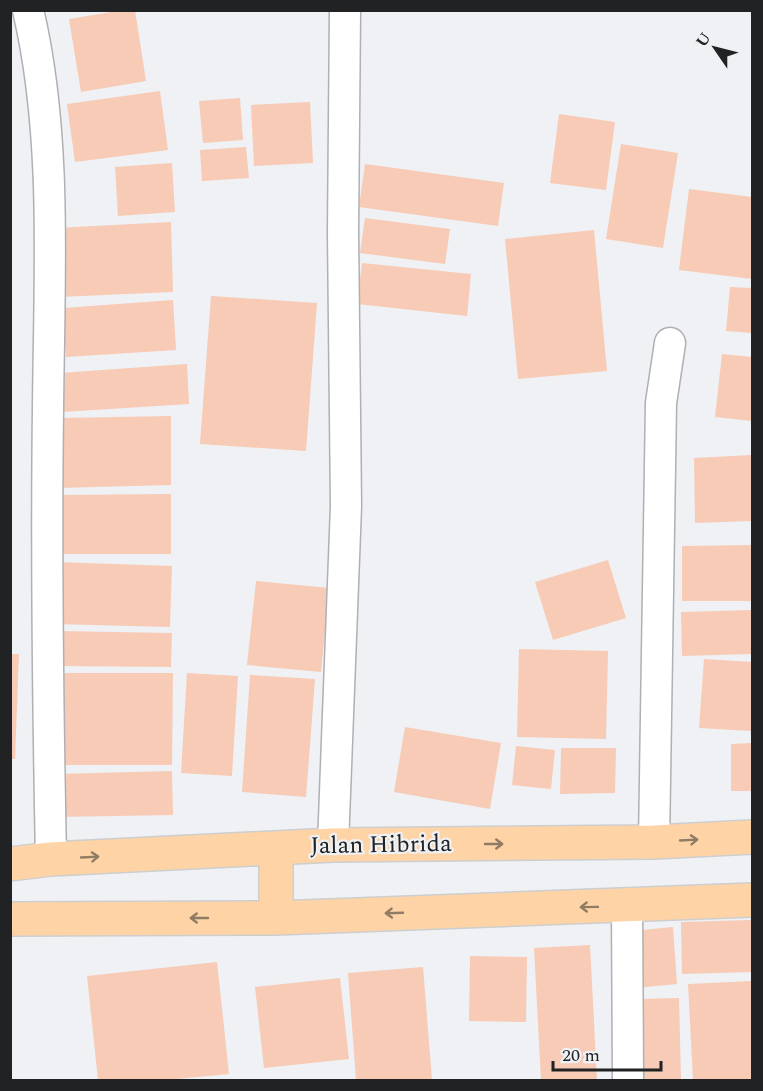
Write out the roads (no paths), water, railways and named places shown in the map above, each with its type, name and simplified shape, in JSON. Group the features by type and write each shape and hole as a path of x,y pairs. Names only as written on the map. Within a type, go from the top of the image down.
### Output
{"main road":[{"name":"Jalan Hibrida","path":"10,864 51,859 333,845 654,842 753,837"},
{"path":"276,849 276,918"},
{"path":"10,918 276,918 627,907 753,900"}],"street":[{"path":"10,11 18,10"},
{"path":"28,10 40,61 49,237 46,598 51,859"},
{"path":"333,845 346,506 343,244 345,10"},
{"path":"654,842 661,403 670,343"},
{"path":"627,907 628,1080"}]}
